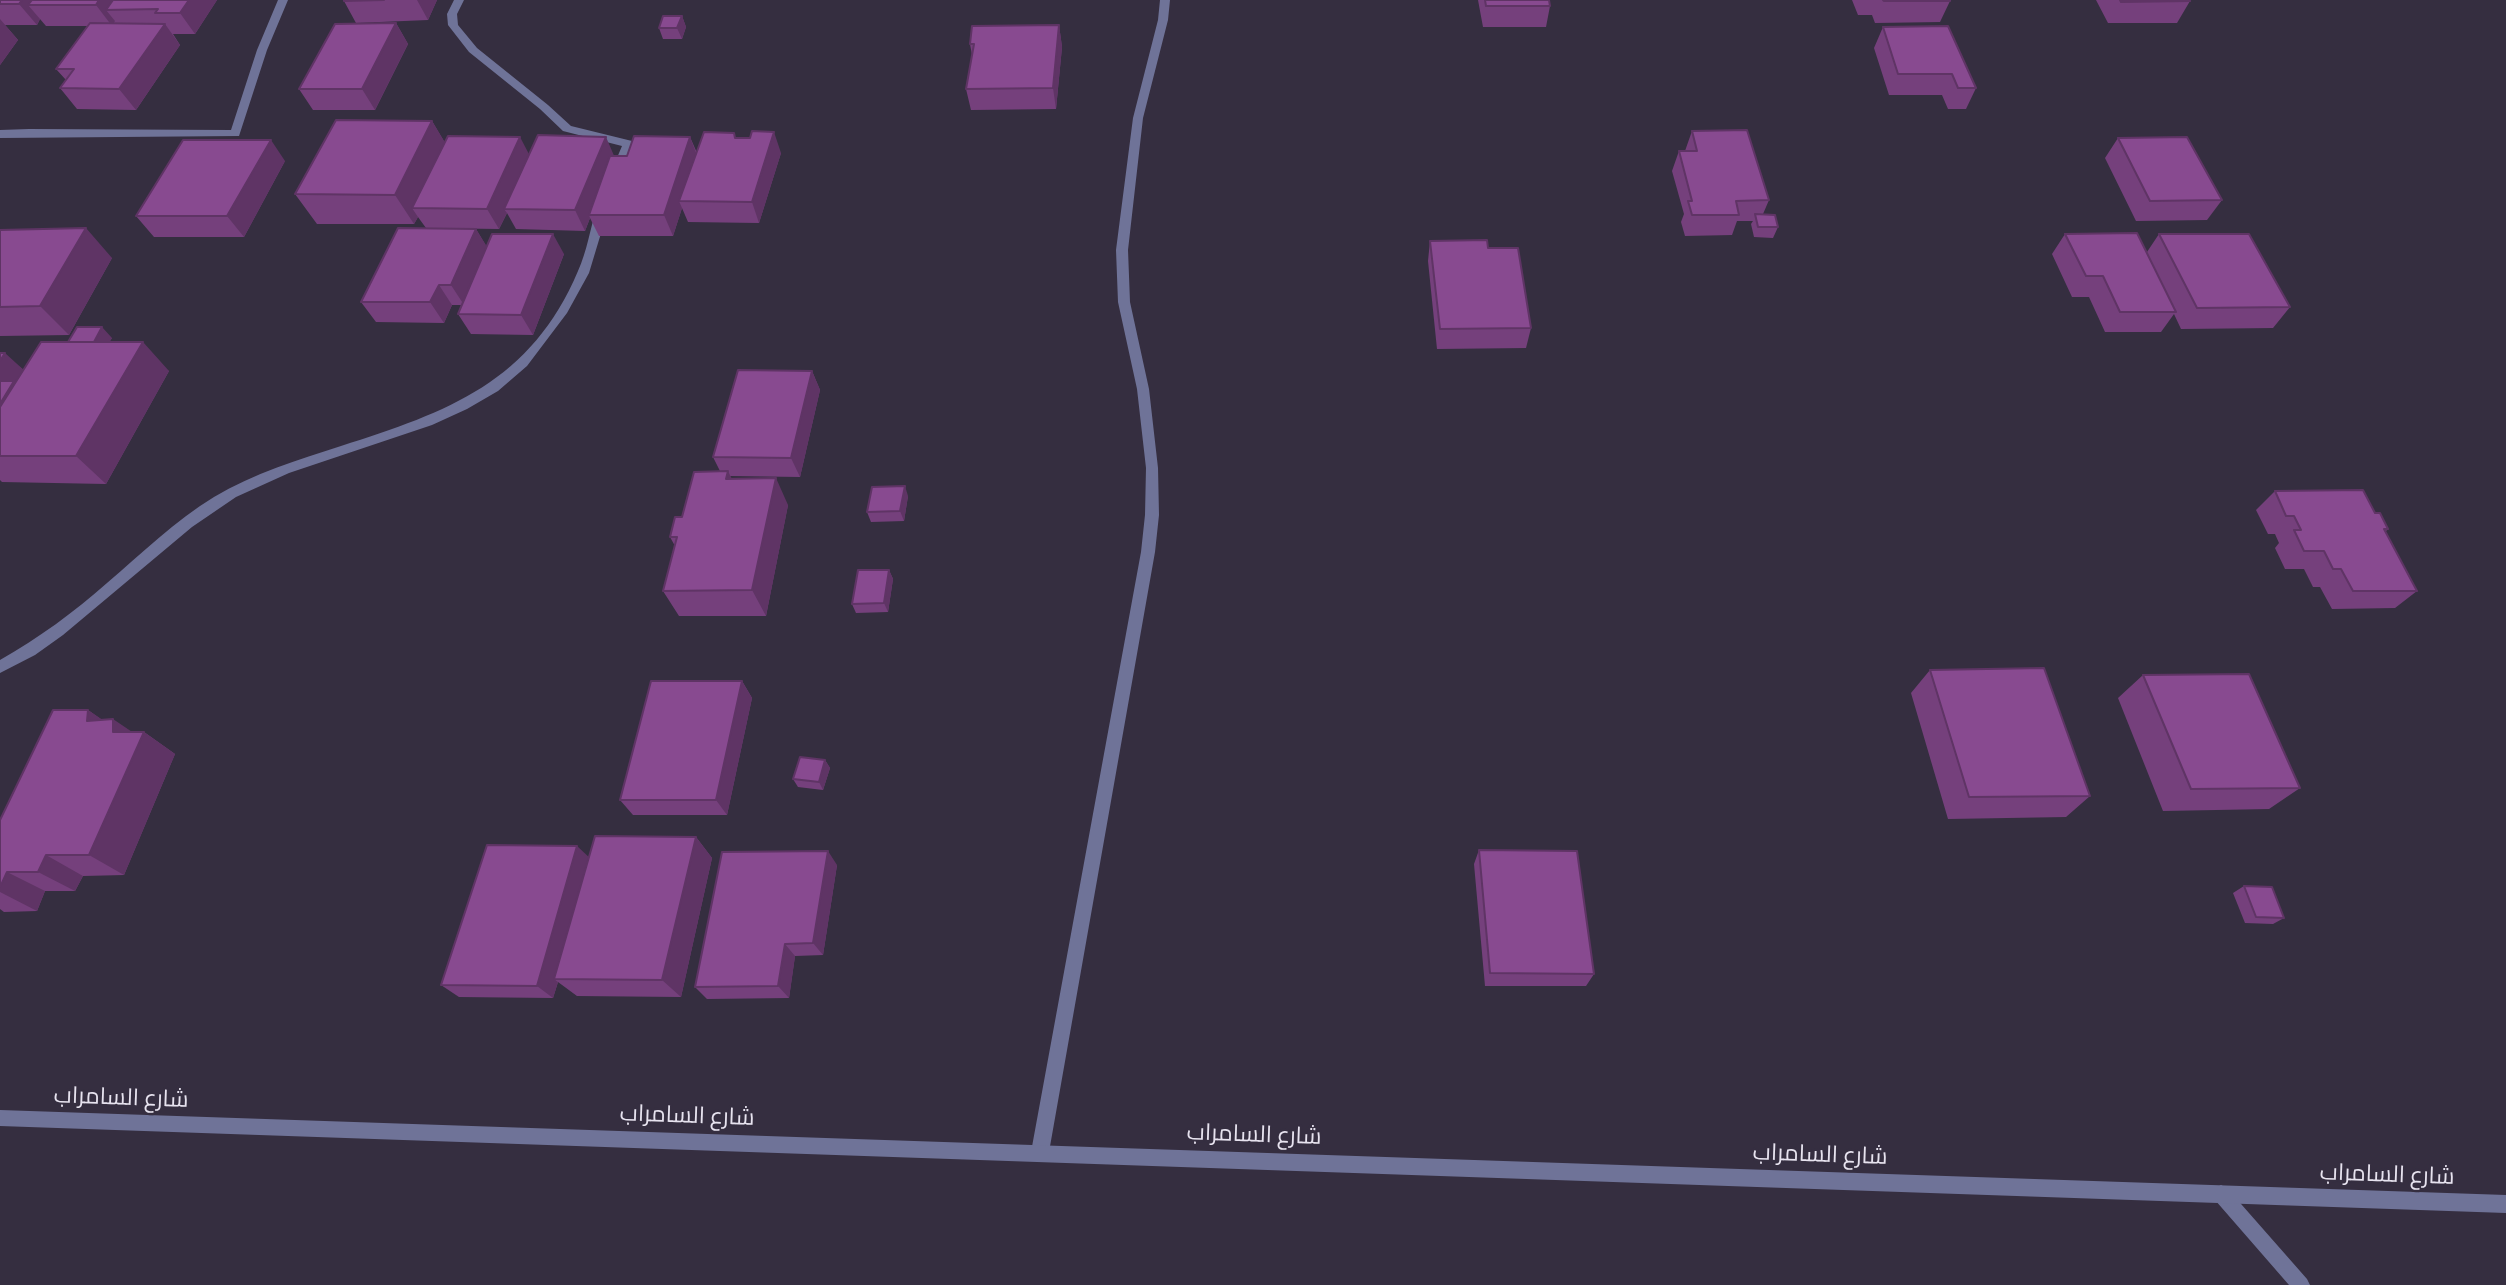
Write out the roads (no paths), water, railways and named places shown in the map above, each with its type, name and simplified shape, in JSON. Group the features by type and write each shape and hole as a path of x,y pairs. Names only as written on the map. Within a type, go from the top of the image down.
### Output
{"street":[{"path":"0,134 38,131 173,136 235,133 262,50 283,0"},
{"path":"0,667 73,623 215,503 280,468 357,446 429,420 494,388 534,349 567,302 590,257 595,230 628,144 567,129 473,50 453,25 452,14 459,0"},
{"path":"1040,1152 1151,527 1152,468 1143,389 1124,302 1122,250 1138,118 1163,20 1165,0"},
{"name":"شارع السامراب","path":"0,1118 2506,1204"},
{"path":"2221,1194 2301,1285"}]}
